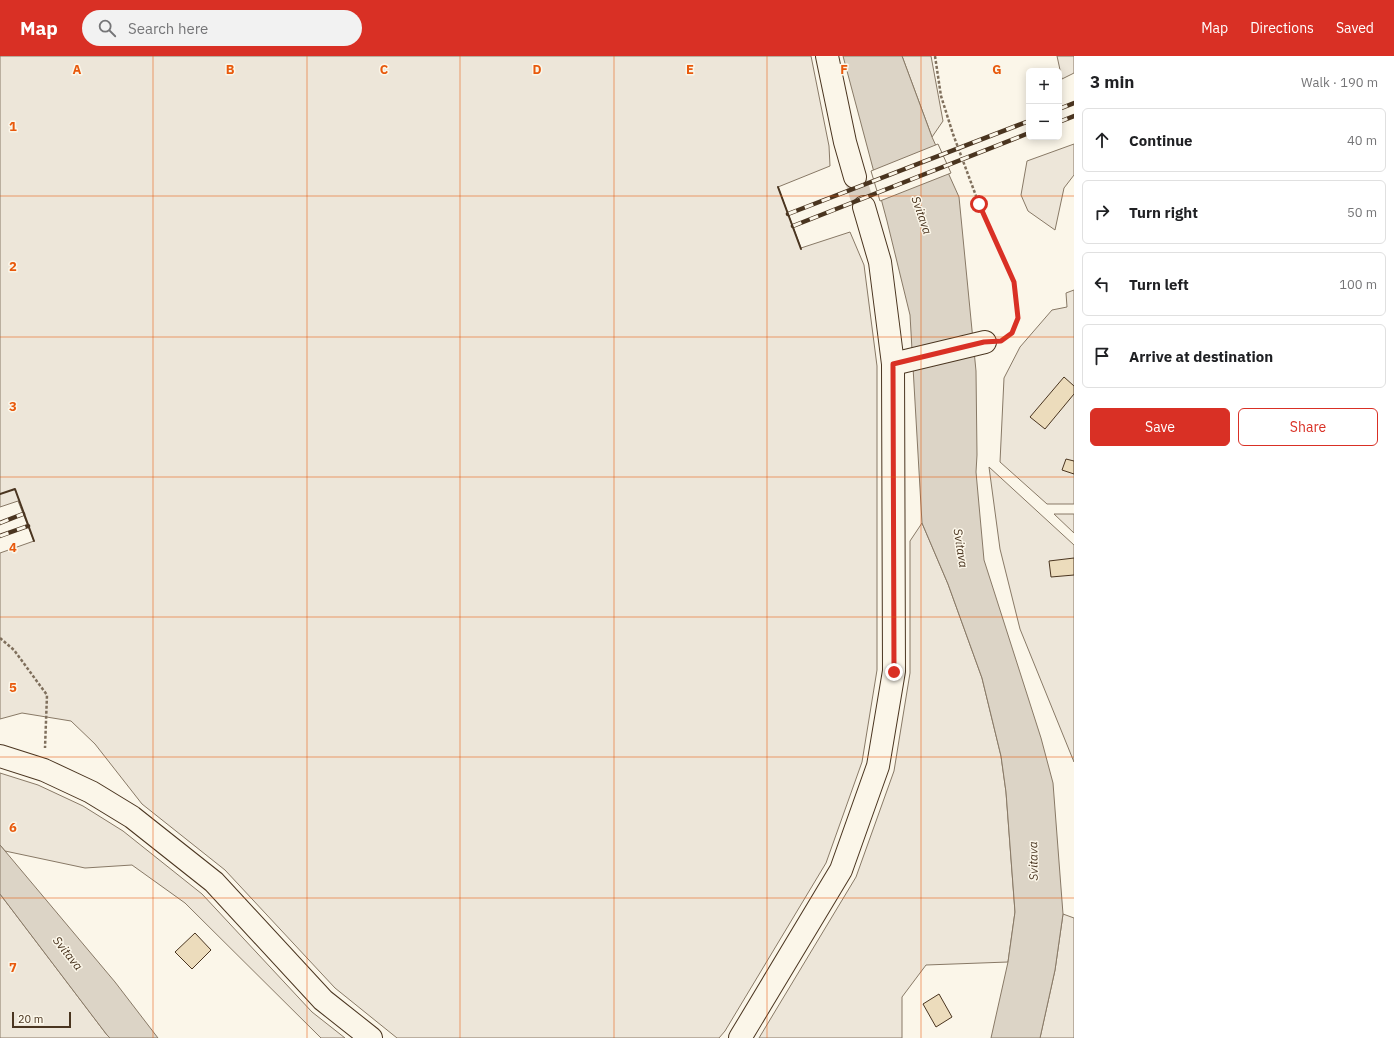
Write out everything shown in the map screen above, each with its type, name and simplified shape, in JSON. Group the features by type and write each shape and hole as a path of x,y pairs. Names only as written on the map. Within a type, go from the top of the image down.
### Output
{"street":[{"path":"827,56 845,142 855,177"},
{"path":"740,1038 841,870 878,766 894,672 893,364 880,262 864,207"},
{"path":"893,364 984,342"},
{"path":"0,756 44,770 91,792 132,817 214,882 323,1000 371,1038"}],"path":[{"path":"935,56 941,96 953,134 979,204 1014,282 1018,318 1012,333 1001,341 984,342"},
{"path":"0,638 14,650 47,695 44,770"}],"shaded area":[{"path":"0,56 811,56 829,146 830,166 778,187 801,248 850,232 864,265 877,366 877,670 862,762 826,863 725,1031 719,1038 397,1038 335,988 225,870 142,804 95,744 71,721 22,713 0,719 0,553 34,541 18,501 0,507"},
{"path":"902,56 931,56 943,121 932,137"},
{"path":"1057,56 1074,56 1074,73 1062,79 1062,68 1060,68"},
{"path":"1074,144 1074,175 1064,188 1055,230 1028,211 1021,195 1027,161"},
{"path":"1074,290 1074,504 1047,504 1000,462 1004,378 1020,347 1052,310 1067,307 1066,293"},
{"path":"989,467 1074,545 1074,762 1020,629 1000,549"},
{"path":"1054,514 1074,514 1074,533"},
{"path":"922,523 948,584 982,678 1001,756 1006,792 1015,912 1008,962 926,965 902,997 902,1038 759,1038 856,877 894,771 910,673 910,541"},
{"path":"0,773 38,785 83,806 123,831 202,894 312,1012 345,1038 321,1038 185,903 132,865 85,868 5,851 0,845"},
{"path":"0,894 107,1035 110,1038 0,1038"},
{"path":"1063,914 1074,918 1074,1038 1040,1038 1055,970"}],"water":[{"name":"Svitava","path":"843,56 902,56 932,137 959,197 976,371 976,472 984,560 1041,738 1053,783 1063,914 1055,970 1040,1038 991,1038 1008,962 1015,912 1006,792 1001,756 982,678 948,584 922,523 910,315 887,221"},
{"name":"Svitava","path":"0,845 115,982 158,1038 110,1038 107,1035 0,894"}],"pier":[{"path":"938,144 951,173 880,201 871,171"}],"building":[{"path":"1064,377 1074,386 1074,394 1045,429 1030,417"},
{"path":"1066,459 1074,461 1074,474 1062,470"},
{"path":"1074,558 1074,575 1051,577 1049,561"},
{"path":"195,933 211,950 192,969 175,952"},
{"path":"939,994 952,1017 936,1027 923,1004"}],"tunnel":[{"path":"855,177 864,207"}],"railway":[{"path":"1062,108 1074,103"},
{"path":"1062,121 1074,116"},
{"path":"788,214 1026,122"},
{"path":"793,226 1026,134"},
{"path":"0,523 23,514"},
{"path":"0,536 28,526"}],"wall":[{"path":"778,187 801,249"},
{"path":"0,494 15,489 34,541"}],"route":[{"path":"894,672 893,364 984,342 1001,341 1012,333 1018,318 1014,282 979,204"}]}
